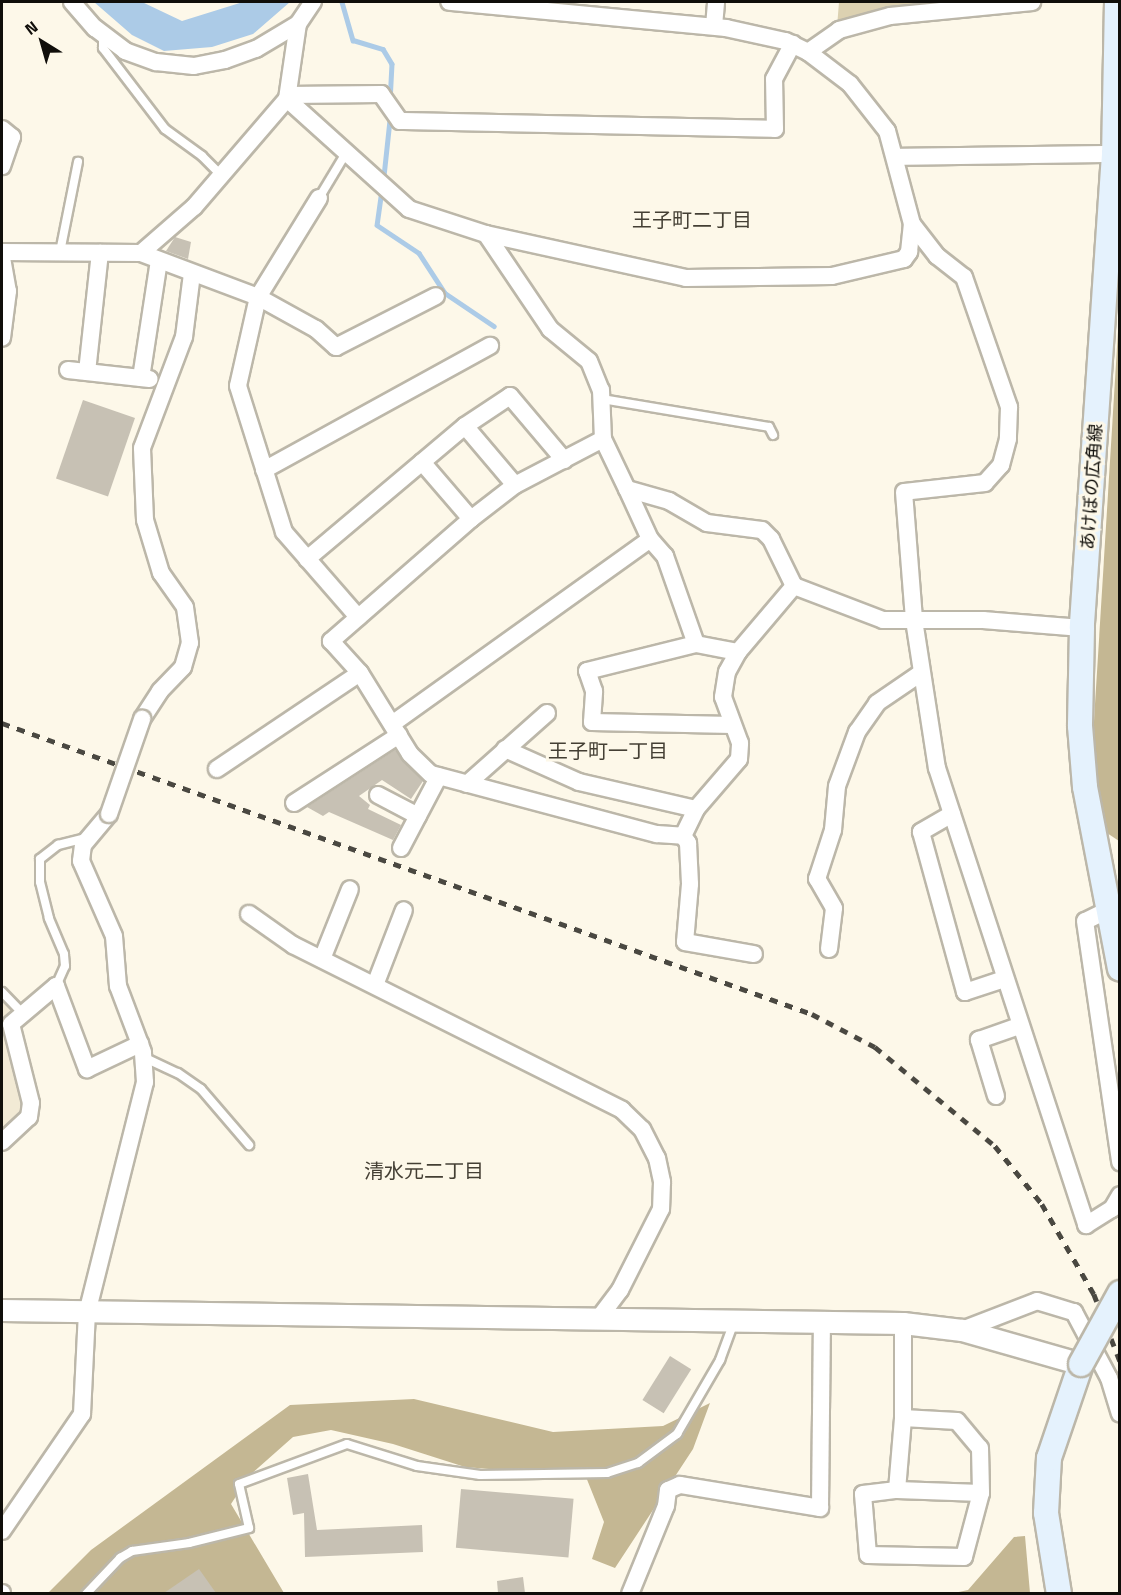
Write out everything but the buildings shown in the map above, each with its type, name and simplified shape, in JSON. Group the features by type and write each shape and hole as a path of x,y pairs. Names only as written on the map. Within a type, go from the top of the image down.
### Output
{"main road":[{"name":"あけぼの広角線","path":"1117,2 1114,153 1082,628 1080,726 1085,787 1119,969"},
{"path":"1059,1593 1046,1513 1049,1458 1081,1364 1119,1293"}],"street":[{"path":"72,2 103,35 135,55 156,62 194,66 256,49 298,24 313,2"},
{"path":"288,97 409,209 486,234 686,278 832,276 904,259 909,252 912,224 896,157 887,131 871,108 800,48 714,26 448,2"},
{"path":"714,26 716,2"},
{"path":"288,97 381,94 400,121 775,129 774,79 800,48 839,30 890,16 1032,2"},
{"path":"141,253 222,176 288,97 298,24"},
{"path":"2,129 12,137 2,166"},
{"path":"896,157 1114,153"},
{"path":"319,198 258,297 238,386 284,532 358,617"},
{"path":"912,224 936,256 964,277 1009,407 1008,439 1001,465 985,483 904,492 914,620 937,768 1019,1026 1086,1225 1112,1209 1119,1195"},
{"path":"486,234 550,329 589,361 602,399 603,439 650,539 664,556 696,644"},
{"path":"2,252 141,253 258,297 316,329 336,347 436,296"},
{"path":"87,372 100,253"},
{"path":"2,258 8,291 2,338"},
{"path":"141,378 159,260"},
{"path":"2,1531 82,1414 87,1313 145,1082 141,1051 118,986 114,936 81,861 83,845 109,814 142,719 160,691 183,667 190,643 185,607 161,573 145,520 142,448 184,337 192,274"},
{"path":"264,470 490,346"},
{"path":"68,370 166,381"},
{"path":"307,559 465,426 510,396 564,460"},
{"path":"465,426 516,485"},
{"path":"603,439 516,485 471,519 331,641 360,673 410,754 431,774 657,834 683,836"},
{"path":"422,462 471,519"},
{"path":"627,489 669,501 707,523 762,530 771,539 794,586 883,620 983,620 1082,628"},
{"path":"294,803 650,539"},
{"path":"683,836 696,809 740,759 740,743 723,697 727,672 738,652 794,586"},
{"path":"732,725 592,722 594,691 587,671 696,644 738,652"},
{"path":"217,769 360,673"},
{"path":"829,949 834,908 817,879 833,830 837,786 857,732 877,703 921,673"},
{"path":"467,784 547,712"},
{"path":"505,749 579,782 696,809"},
{"path":"401,848 440,776"},
{"path":"378,795 418,816"},
{"path":"952,814 921,832 965,992 1004,979"},
{"path":"683,836 688,843 690,884 685,942 754,954"},
{"path":"322,959 350,889"},
{"path":"375,985 404,910"},
{"path":"1108,910 1085,921 1119,1162"},
{"path":"249,914 293,945 622,1110 642,1128 657,1158 663,1182 662,1209 625,1281 597,1320"},
{"path":"2,1142 30,1117 31,1103 11,1024 57,986 87,1069 141,1051"},
{"path":"996,1096 979,1040 1019,1026"},
{"path":"962,1330 1037,1302 1074,1312 1108,1378 1119,1413"},
{"path":"2,1310 903,1323 962,1330 1081,1364"},
{"path":"630,1593 666,1506 668,1490 680,1485 820,1508 822,1322"},
{"path":"897,1490 903,1418 903,1323"},
{"path":"903,1418 957,1421 980,1448 981,1493 964,1557 868,1555 863,1494 897,1490 981,1493"}],"lane":[{"path":"103,35 103,48 165,129 202,156 222,176"},
{"path":"319,198 346,153"},
{"path":"60,252 78,162"},
{"path":"602,399 769,427 773,435"},
{"path":"57,986 65,966 64,954 49,918 40,882 40,859 58,845 89,838"},
{"path":"2,992 23,1014"},
{"path":"141,1051 201,1089 249,1145"},
{"path":"86,1593 120,1558 132,1551 189,1543 249,1528 239,1484 347,1444 417,1466 480,1475 607,1473 638,1463 676,1434 720,1360 734,1321"}],"shaded area":[{"path":"839,2 952,2 880,12 837,27"},
{"path":"1119,315 1119,841 1098,827 1089,802"},
{"path":"2,997 15,1011 3,1022 22,1109 18,1118 2,1130"},
{"path":"414,1399 553,1432 663,1426 710,1403 693,1449 615,1568 592,1559 604,1522 586,1477 465,1467 393,1444 331,1430 293,1437 250,1475 231,1504 284,1593 47,1594 91,1550 290,1405"},
{"path":"1025,1536 1030,1593 954,1593 968,1590 1014,1537"}],"water":[{"path":"94,2 142,2 182,21 243,2 290,2 253,34 212,47 164,51 132,35"}],"waterway":[{"path":"342,2 353,40 383,49 392,64 390,98"},
{"path":"383,181 390,115"},
{"path":"382,190 377,225 419,253 445,293 494,326"}],"railway":[{"path":"2,723 812,1014 875,1047 995,1146 1042,1204 1094,1294 1120,1361"}],"district":[{"name":"王子町二丁目","path":"692,219"},
{"name":"王子町一丁目","path":"608,750"},
{"name":"清水元二丁目","path":"424,1170"}]}
